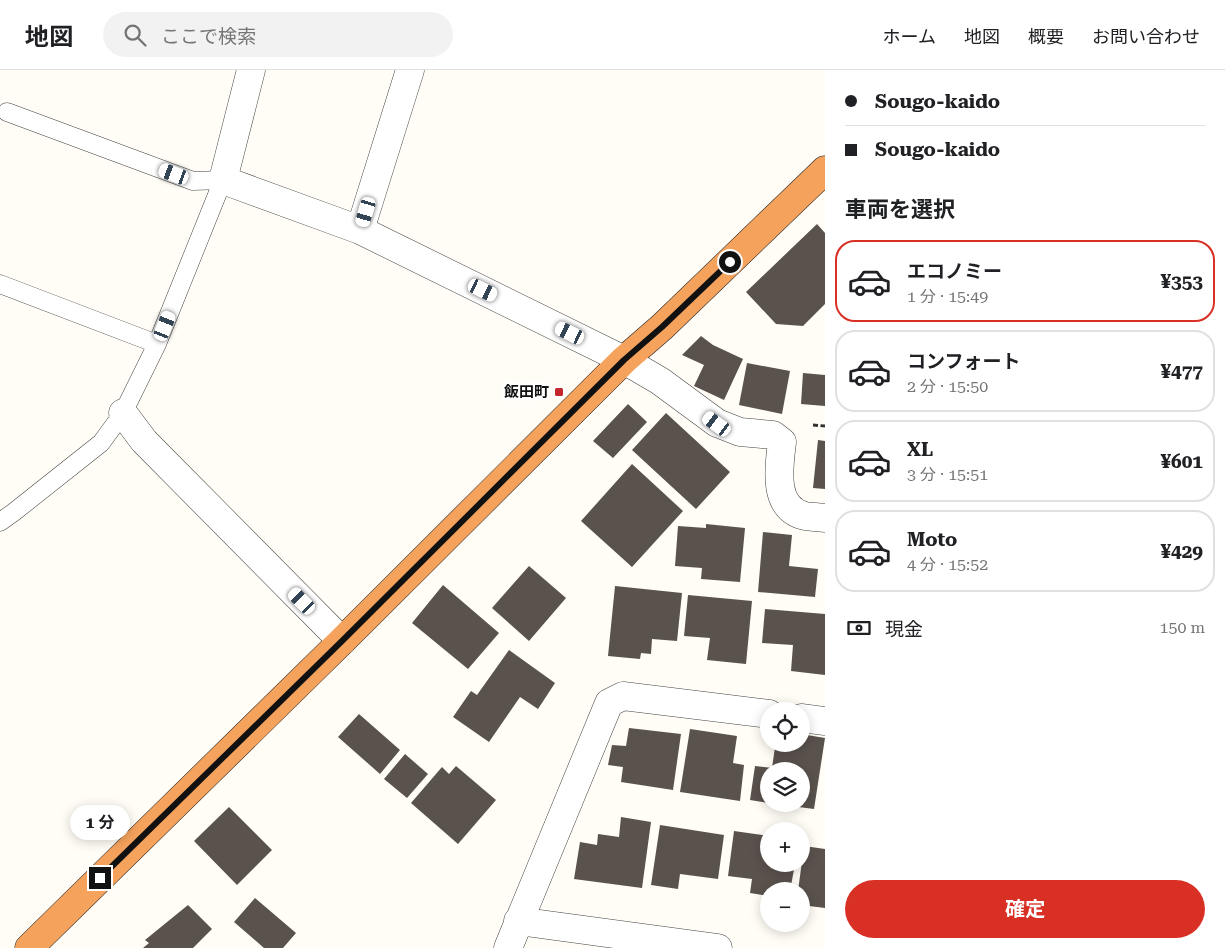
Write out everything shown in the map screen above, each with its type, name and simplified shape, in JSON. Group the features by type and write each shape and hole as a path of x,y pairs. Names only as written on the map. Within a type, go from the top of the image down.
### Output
{"highway":[{"path":"29,948 342,641 624,360 662,327 825,170"}],"street":[{"path":"251,70 222,180 360,230 624,360 660,381 717,424 740,432 773,435 782,442 779,477 782,497 791,509 804,516 825,518"},
{"path":"360,230 410,70"},
{"path":"123,413 144,441 342,641"},
{"path":"508,948 609,703 623,696 760,713"},
{"path":"810,719 825,721"},
{"path":"518,921 718,948"}],"lane":[{"path":"0,522 102,442 123,413 158,344 222,180 193,180 8,112"},
{"path":"0,284 158,344"}],"building":[{"path":"817,224 825,233 825,304 803,326 776,324 746,292"},
{"path":"701,336 713,345 743,359 724,400 694,386 704,365 682,355"},
{"path":"747,363 790,371 782,414 739,405"},
{"path":"803,373 825,375 825,406 801,404"},
{"path":"628,404 647,422 613,458 593,441"},
{"path":"666,413 730,472 696,509 632,450"},
{"path":"818,440 825,441 825,489 813,488"},
{"path":"632,464 683,511 632,567 581,521"},
{"path":"706,524 745,528 740,582 701,579 702,568 675,566 678,526 706,528"},
{"path":"763,532 792,535 789,566 818,569 815,597 758,592"},
{"path":"529,566 566,598 529,641 492,608"},
{"path":"443,585 499,633 468,669 412,623"},
{"path":"615,586 682,593 677,641 652,639 651,654 641,653 640,659 608,656"},
{"path":"688,595 752,601 746,664 707,660 710,638 684,636"},
{"path":"765,609 825,614 825,675 791,671 793,645 762,643"},
{"path":"509,650 555,683 538,709 520,697 489,742 453,717 471,691 477,695"},
{"path":"359,714 400,750 380,774 338,737"},
{"path":"629,728 681,734 673,790 621,782 623,767 608,765 612,745 626,746"},
{"path":"690,729 737,736 733,763 744,765 740,801 680,792"},
{"path":"810,736 825,738 814,809 810,808 810,762 773,762 774,752 810,752"},
{"path":"405,754 428,774 407,798 384,779"},
{"path":"456,766 496,800 458,844 411,803 442,767 449,774"},
{"path":"755,766 760,767 760,802 750,800"},
{"path":"229,807 272,850 237,885 194,841"},
{"path":"621,817 651,822 642,888 574,879 580,842 597,845 598,834 619,837"},
{"path":"660,825 724,835 718,879 680,874 678,889 651,885"},
{"path":"734,831 760,835 760,872 794,872 792,882 760,882 760,895 750,893 752,879 728,876"},
{"path":"810,847 825,849 825,908 810,906 810,882 799,882 801,872 810,872"},
{"path":"255,898 296,933 283,948 264,948 234,922"},
{"path":"188,905 212,929 193,948 143,948 149,943 145,940"}],"place":[{"name":"飯田町","path":"559,392"}],"route":[{"path":"100,878 342,641 624,360 662,327 730,262"}]}
